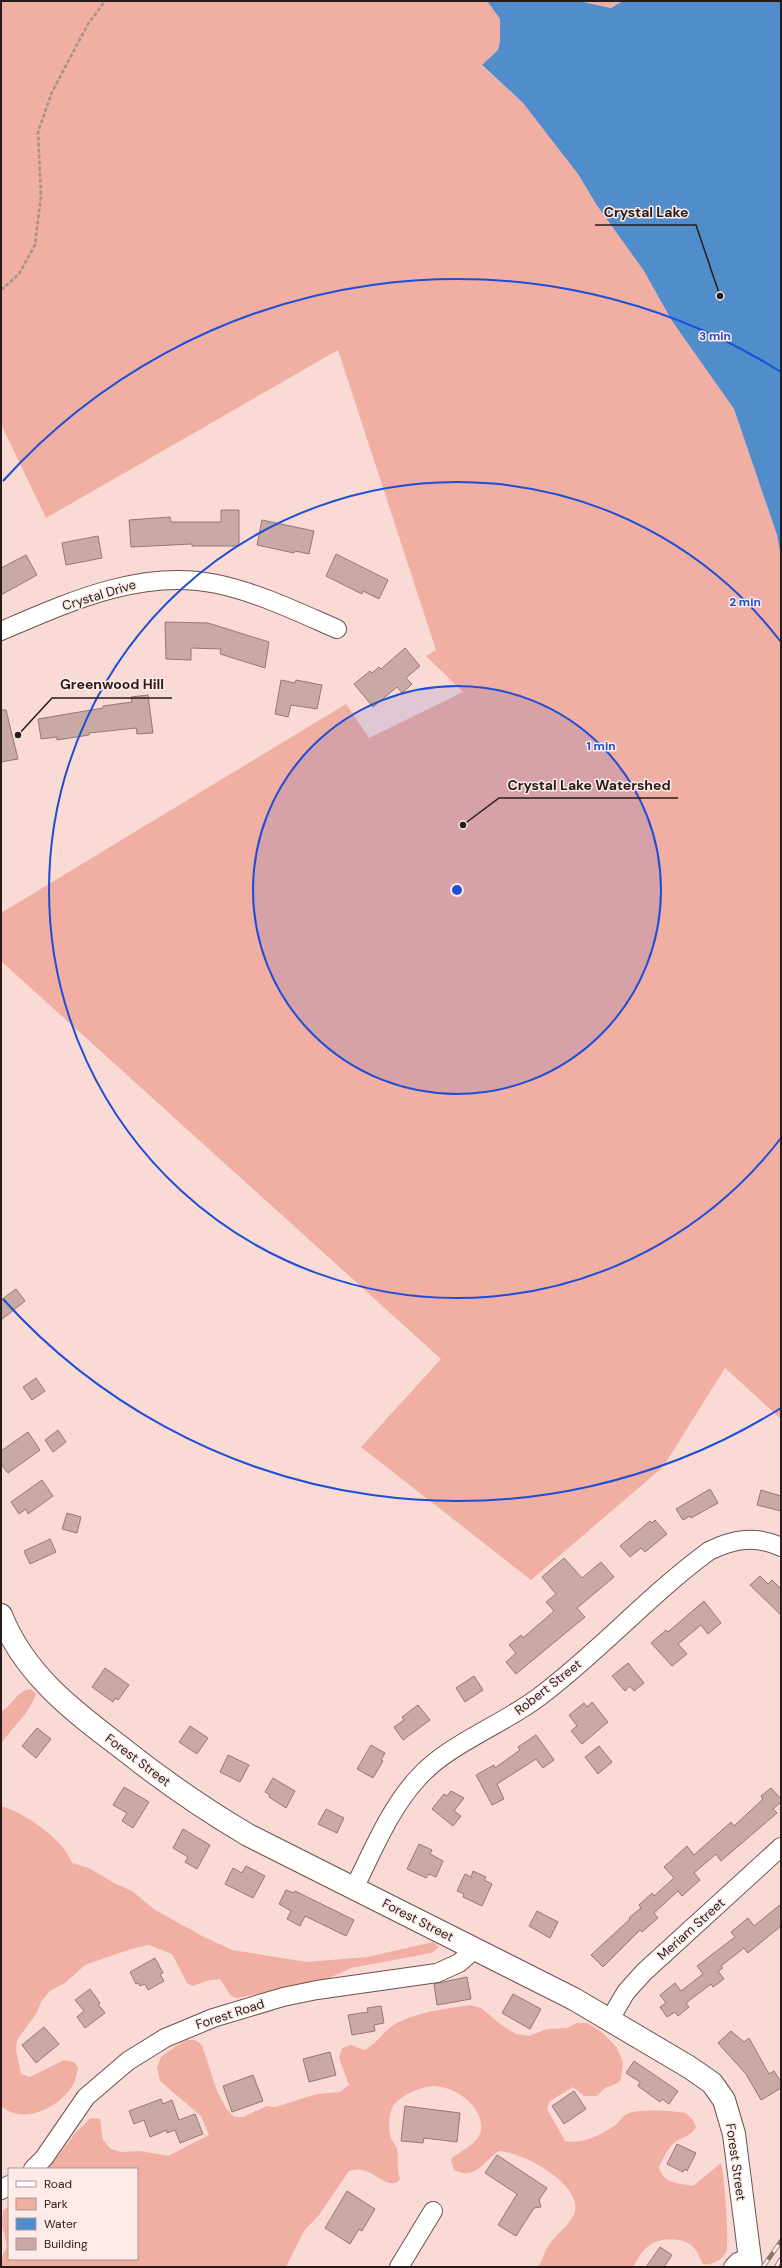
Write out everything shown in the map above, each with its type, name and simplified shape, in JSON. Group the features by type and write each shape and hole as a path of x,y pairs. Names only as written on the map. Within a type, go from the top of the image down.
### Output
{"main road":[{"name":"Forest Street","path":"1,1615 30,1666 56,1696 137,1760 220,1818 248,1835 475,1949 610,2019 704,2077 721,2096 728,2110 734,2134 744,2264"}],"street":[{"name":"Crystal Drive","path":"1,631 82,598 112,589 139,582 185,580 217,584 252,593 275,601 336,629"},
{"name":"Robert Street","path":"354,1888 399,1804 418,1778 438,1760 540,1696 710,1551 730,1542 742,1540 765,1541 781,1546"},
{"name":"Meriam Street","path":"610,2019 626,1992 644,1972 781,1847"},
{"name":"Forest Road","path":"34,2168 44,2158 78,2106 97,2086 128,2060 171,2035 213,2018 283,1997 317,1990 437,1973 459,1964 475,1949"},
{"path":"400,2267 433,2211"}],"path":[{"path":"1,290 19,274 36,245 41,196 38,132 52,92 88,24 105,1"}],"green space":[{"path":"1,1 487,1 500,19 500,41 498,50 482,66 523,103 578,174 596,204 644,271 672,321 734,409 777,535 781,558 781,1419 725,1368 663,1467 531,1580 361,1447 441,1359 1,961 1,913 346,704 369,738 463,692 426,656 436,650 338,350 46,518 1,424"},
{"path":"579,1 623,1 612,8"},
{"path":"31,1689 36,1694 33,1701 25,1714 1,1744 1,1712 18,1695"},
{"path":"1,1806 21,1814 42,1828 53,1837 68,1854 72,1863 89,1868 114,1883 132,1891 155,1910 202,1936 232,1950 307,1962 367,1957 433,1942 439,1947 431,1953 351,1968 314,1985 283,1989 237,1998 231,1996 220,1979 210,1980 192,1986 187,1983 172,1954 149,1945 131,1949 85,1965 65,1983 50,1991 41,2002 36,2014 17,2040 16,2051 21,2074 30,2077 64,2060 74,2062 78,2068 74,2083 60,2100 41,2111 31,2114 10,2112 1,2106"},
{"path":"470,2005 481,2008 500,2024 516,2034 529,2036 547,2029 567,2028 577,2023 587,2023 603,2033 617,2048 623,2062 621,2079 618,2083 605,2088 597,2096 584,2096 573,2087 550,2101 547,2109 565,2141 572,2142 597,2136 616,2125 625,2115 632,2112 656,2110 686,2113 693,2120 696,2127 689,2134 672,2144 659,2167 661,2173 668,2180 693,2186 721,2163 727,2223 727,2246 726,2252 722,2258 713,2263 703,2264 697,2251 690,2244 673,2239 655,2242 647,2247 633,2267 538,2267 547,2247 573,2216 575,2211 574,2200 569,2190 560,2180 535,2163 509,2153 499,2151 474,2171 462,2173 454,2170 451,2159 469,2147 476,2140 481,2130 481,2122 473,2106 460,2094 443,2087 430,2086 411,2092 399,2100 391,2111 389,2131 397,2149 400,2179 392,2183 382,2180 367,2171 349,2171 319,2215 304,2231 286,2267 1,2267 1,2260 7,2246 2,2225 3,2211 8,2207 8,2260 138,2260 138,2168 49,2168 77,2131 91,2118 100,2119 103,2140 111,2149 122,2152 140,2151 168,2156 209,2135 201,2116 160,2081 157,2068 161,2057 176,2046 187,2040 195,2040 202,2045 217,2091 226,2108 234,2117 243,2117 267,2106 275,2107 317,2094 340,2092 349,2085 339,2058 342,2048 351,2045 364,2050 372,2045 392,2026 401,2021 420,2014"}],"water":[{"path":"487,1 579,1 611,8 623,1 781,1 781,558 777,535 734,409 672,321 644,271 596,204 578,174 523,103 482,65 498,50 500,41 500,19"}],"building":[{"path":"221,510 239,510 239,546 192,546 192,544 131,547 129,520 170,517 171,522 221,522"},
{"path":"262,520 314,531 309,554 295,551 294,553 257,545"},
{"path":"98,536 102,558 66,565 62,543"},
{"path":"336,554 388,580 379,599 363,591 362,594 326,576"},
{"path":"26,555 37,575 1,595 1,568"},
{"path":"165,622 208,623 269,642 265,668 220,654 221,649 191,648 191,660 166,659"},
{"path":"405,648 420,666 406,678 412,684 402,693 397,687 373,707 354,684 370,671 372,673 379,667 381,669"},
{"path":"281,680 295,683 296,680 322,685 317,709 291,705 288,717 275,714"},
{"path":"148,695 153,733 137,734 136,728 89,733 89,735 57,740 57,737 41,739 38,719 103,708 103,706 132,702 131,697"},
{"path":"1,710 6,710 18,759 1,762"},
{"path":"16,1289 25,1301 1,1320 1,1300"},
{"path":"36,1378 45,1391 32,1400 23,1387"},
{"path":"58,1430 66,1442 53,1452 45,1440"},
{"path":"28,1432 40,1450 8,1473 1,1464 1,1451"},
{"path":"42,1480 53,1496 28,1514 26,1509 19,1514 11,1502"},
{"path":"710,1489 718,1503 691,1518 690,1516 683,1520 676,1509"},
{"path":"761,1490 781,1496 781,1511 757,1505"},
{"path":"67,1513 81,1517 77,1533 62,1529"},
{"path":"655,1520 667,1534 645,1552 641,1548 630,1557 620,1546 650,1521 652,1523"},
{"path":"50,1539 56,1552 30,1564 24,1551"},
{"path":"564,1558 582,1578 601,1562 614,1577 577,1608 585,1617 516,1674 506,1662 516,1653 509,1645 521,1635 523,1638 554,1611 546,1602 556,1594 542,1577"},
{"path":"760,1576 768,1584 772,1580 781,1589 781,1615 750,1585"},
{"path":"704,1601 721,1623 708,1634 701,1625 678,1644 687,1654 672,1666 651,1643 666,1630 668,1632"},
{"path":"628,1663 644,1683 634,1691 630,1686 625,1691 612,1676"},
{"path":"105,1668 129,1685 118,1700 115,1698 113,1702 92,1687"},
{"path":"474,1676 483,1690 465,1702 456,1688"},
{"path":"592,1702 608,1722 582,1744 571,1731 577,1726 569,1715 584,1703 587,1707"},
{"path":"418,1705 430,1720 403,1740 394,1727 404,1720 402,1717"},
{"path":"190,1726 208,1738 197,1754 179,1742"},
{"path":"37,1728 51,1739 36,1758 22,1746"},
{"path":"536,1735 554,1760 543,1768 536,1759 497,1784 504,1799 492,1805 476,1775 494,1765 495,1768 520,1750 518,1747"},
{"path":"371,1745 385,1753 381,1760 383,1761 373,1778 357,1769"},
{"path":"599,1746 612,1762 598,1774 585,1757"},
{"path":"228,1755 249,1765 240,1782 220,1772"},
{"path":"273,1778 295,1791 286,1808 269,1797 270,1795 265,1792"},
{"path":"124,1787 149,1802 133,1828 122,1821 127,1813 113,1805"},
{"path":"771,1788 781,1799 781,1802 773,1809 777,1813 721,1861 716,1854 694,1873 700,1880 682,1896 678,1891 654,1913 658,1918 642,1932 640,1930 603,1967 591,1955 641,1908 639,1905 652,1893 654,1896 674,1878 664,1867 687,1846 694,1855 731,1822 734,1826 763,1799 761,1796"},
{"path":"451,1791 464,1798 454,1811 461,1816 453,1826 432,1809 444,1794 447,1796"},
{"path":"326,1809 344,1818 337,1833 318,1824"},
{"path":"183,1829 210,1845 197,1869 185,1862 188,1857 173,1848"},
{"path":"419,1844 432,1850 430,1854 443,1861 436,1877 429,1874 426,1878 407,1869"},
{"path":"246,1866 265,1876 253,1898 225,1884 233,1868 242,1873"},
{"path":"473,1871 486,1877 484,1880 492,1884 482,1906 463,1897 464,1894 457,1891 465,1874 471,1877"},
{"path":"286,1890 294,1893 295,1891 354,1920 346,1936 305,1916 300,1926 287,1919 291,1911 279,1904"},
{"path":"781,1904 781,1926 748,1953 744,1948 721,1966 723,1968 718,1971 724,1979 713,1987 711,1984 686,2003 689,2007 678,2016 675,2012 667,2017 660,2007 666,2003 660,1995 675,1983 681,1991 703,1974 697,1966 735,1937 731,1932 748,1918 754,1926"},
{"path":"537,1911 558,1922 550,1938 529,1926"},
{"path":"155,1958 163,1973 160,1974 164,1981 148,1990 145,1984 140,1986 138,1983 136,1984 130,1972"},
{"path":"467,1977 471,1999 437,2005 434,1984"},
{"path":"90,1989 105,2013 85,2028 77,2017 84,2011 75,2000"},
{"path":"513,1994 541,2009 530,2029 502,2013"},
{"path":"381,2006 384,2023 374,2025 375,2031 352,2035 348,2015 368,2012 367,2008"},
{"path":"44,2027 59,2044 36,2063 22,2045"},
{"path":"731,2031 744,2042 749,2038 769,2074 774,2071 781,2082 781,2088 761,2100 746,2074 718,2043"},
{"path":"330,2052 336,2075 309,2082 303,2059"},
{"path":"634,2061 678,2091 669,2104 662,2099 660,2102 638,2086 640,2082 626,2073"},
{"path":"253,2075 263,2101 232,2112 223,2086"},
{"path":"574,2091 586,2109 564,2124 552,2106"},
{"path":"161,2099 163,2104 172,2100 179,2120 195,2114 203,2134 180,2143 175,2130 167,2133 167,2130 150,2137 144,2120 134,2124 129,2111"},
{"path":"405,2106 460,2113 457,2142 424,2138 423,2143 401,2141"},
{"path":"677,2144 696,2153 687,2171 685,2169 683,2172 667,2164"},
{"path":"497,2155 547,2188 539,2200 541,2207 534,2208 516,2236 498,2225 517,2194 485,2173"},
{"path":"347,2191 375,2209 362,2231 359,2229 350,2244 325,2228"},
{"path":"660,2247 672,2255 664,2267 646,2267"}],"railway":[{"path":"763,2267 781,2241"},
{"path":"776,2267 781,2259"}],"place":[{"name":"Crystal Lake","path":"720,296"},
{"name":"Greenwood Hill","path":"18,735"},
{"name":"Crystal Lake Watershed","path":"463,825"}]}
